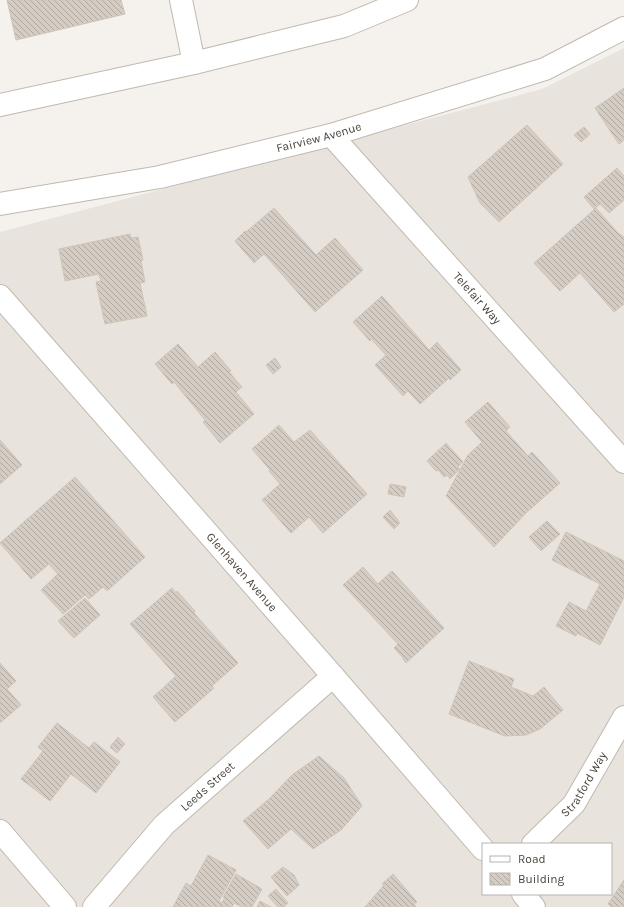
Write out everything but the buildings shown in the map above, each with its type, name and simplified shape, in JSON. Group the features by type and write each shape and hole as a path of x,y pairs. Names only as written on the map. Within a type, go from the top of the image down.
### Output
{"street":[{"path":"181,0 194,63"},
{"path":"0,104 194,63 344,26 407,0"},
{"name":"Fairview Avenue","path":"0,204 160,177 330,135 545,69 624,28"},
{"name":"Telefair Way","path":"330,135 624,462"},
{"name":"Glenhaven Avenue","path":"0,296 482,848"},
{"name":"Leeds Street","path":"94,907 164,825 333,676"},
{"name":"Stratford Way","path":"534,843 574,804 624,717"},
{"path":"0,831 65,907"},
{"path":"524,895 534,907"}],"shaded area":[{"path":"624,48 624,907 0,907 0,232 542,89"}]}
